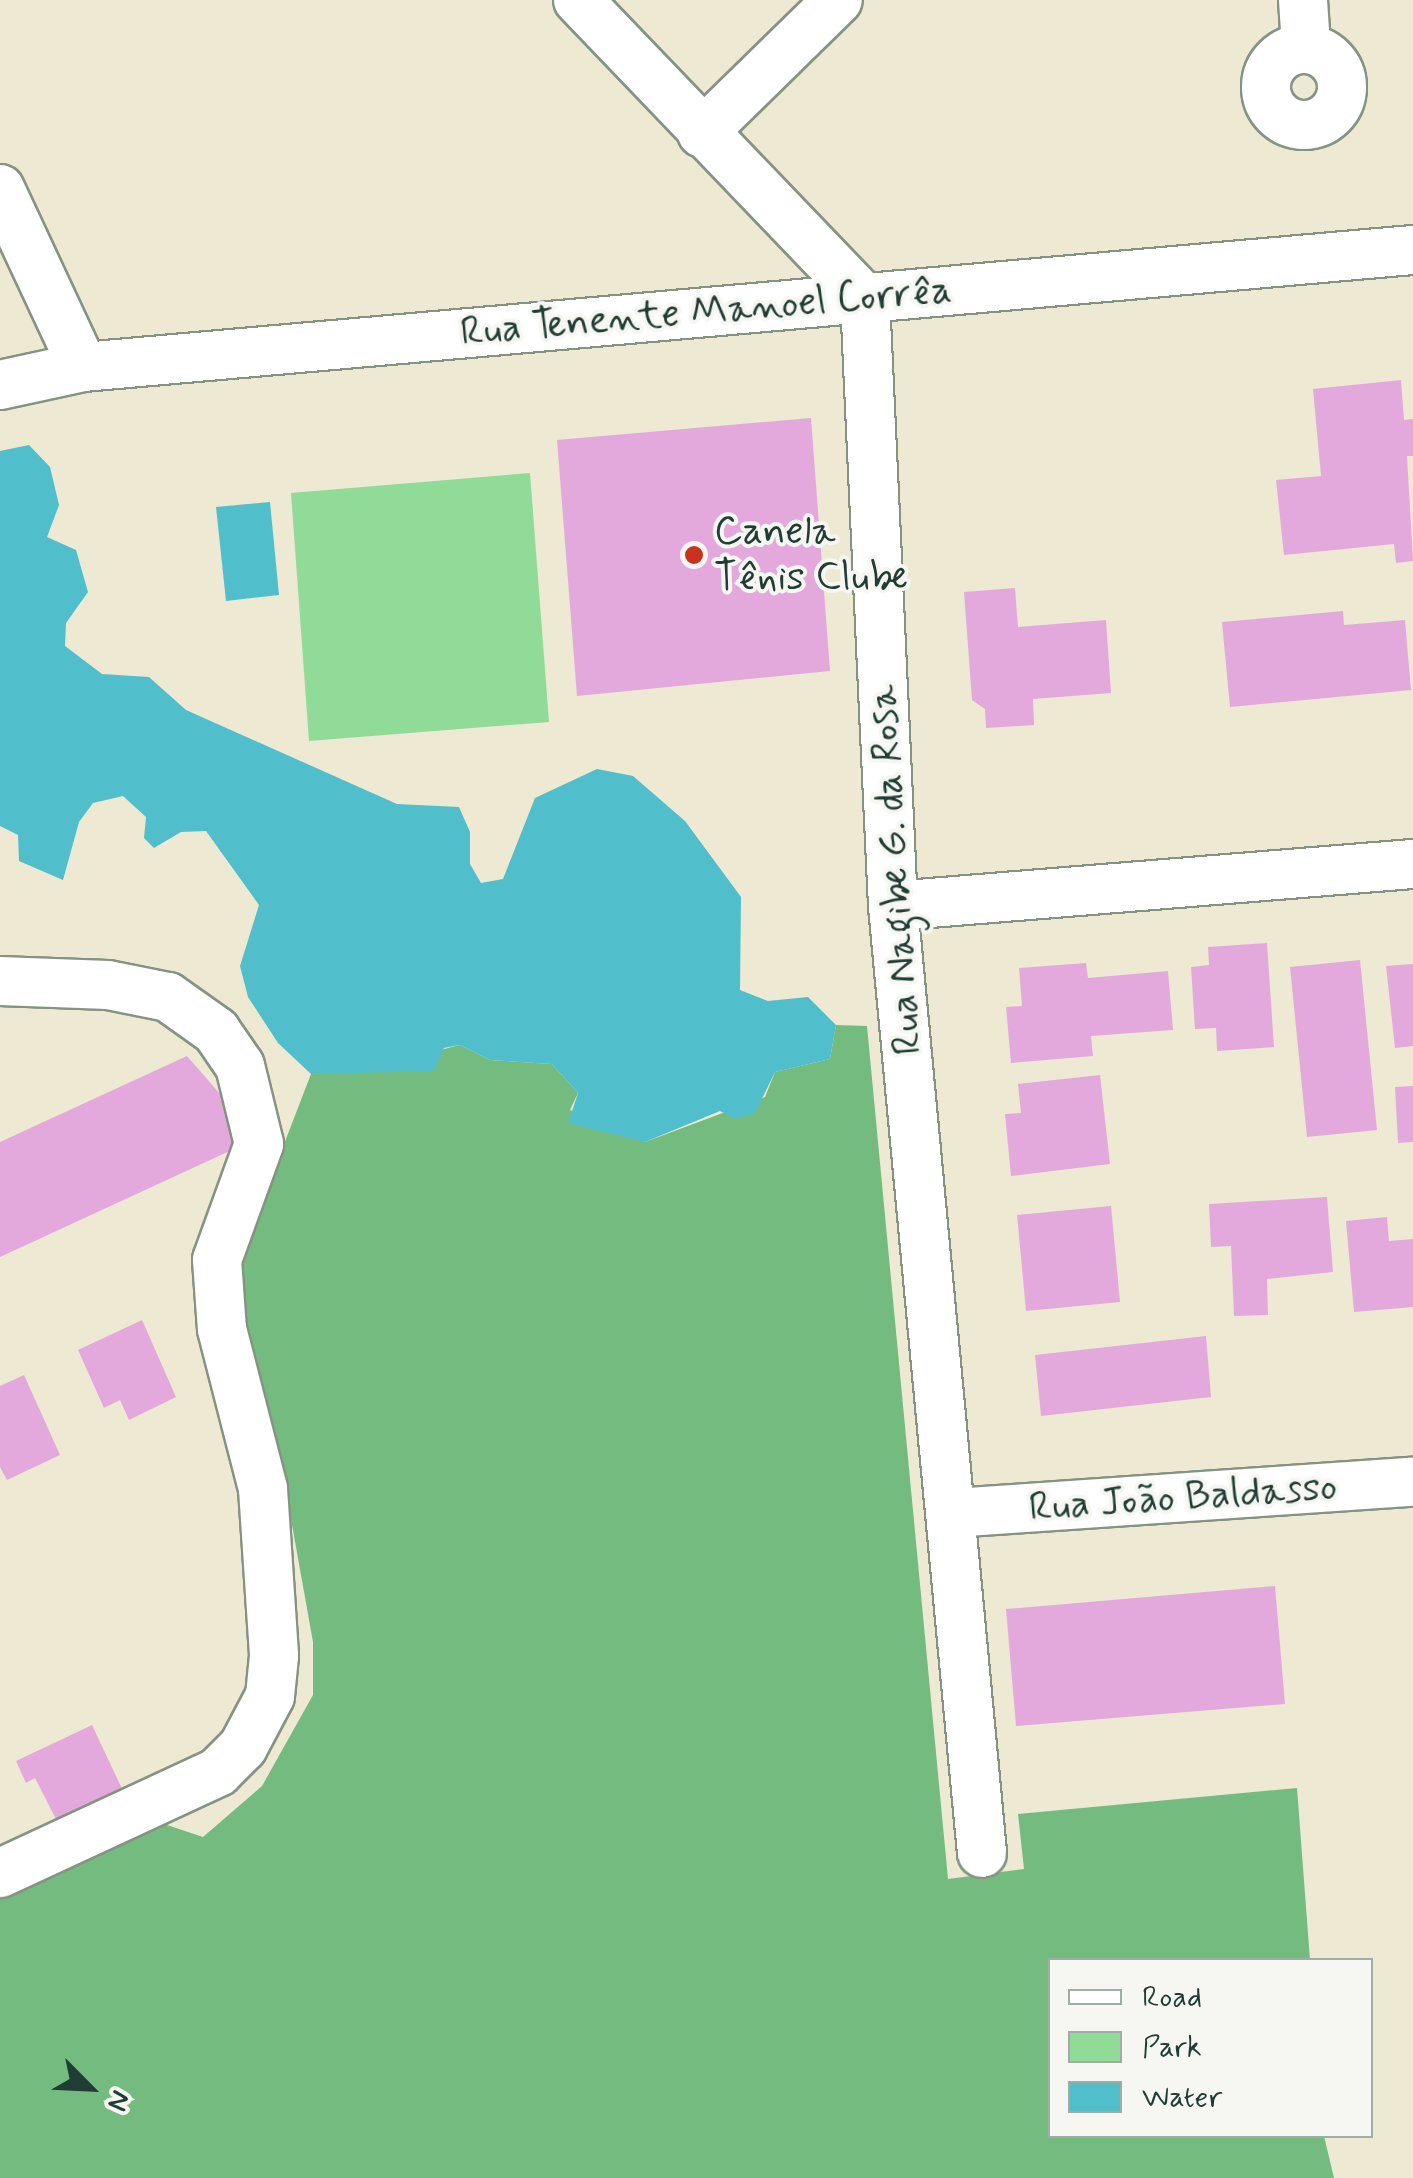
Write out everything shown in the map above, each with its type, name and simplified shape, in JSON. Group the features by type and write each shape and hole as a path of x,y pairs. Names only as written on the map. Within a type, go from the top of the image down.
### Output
{"street":[{"path":"578,0 865,299"},
{"path":"702,132 838,0"},
{"path":"1303,0 1306,47"},
{"path":"0,189 83,366"},
{"name":"Rua Tenente Manoel Corrêa","path":"0,386 83,366 1413,250"},
{"name":"Rua Nagibe G. da Rosa","path":"865,299 893,906 982,1853"},
{"path":"893,906 1413,864"},
{"path":"0,981 108,985 168,998 216,1030 240,1066 259,1144 218,1260 222,1329 263,1488 274,1656 270,1696 244,1747 218,1772 0,1873"},
{"name":"Rua João Baldasso","path":"953,1513 1413,1482"}],"green space":[{"path":"530,473 549,722 309,741 291,493"},
{"path":"836,1025 867,1026 948,1879 1024,1869 1018,1814 1297,1788 1310,1958 1048,1958 1048,2138 1324,2138 1334,2178 0,2178 0,1891 137,1831 167,1825 203,1837 262,1786 313,1695 313,1642 279,1452 240,1309 239,1261 311,1074 369,1068 460,1045 490,1060 552,1064 578,1093 570,1110 645,1142 765,1097 775,1072 830,1059"}],"water":[{"path":"29,445 50,467 59,505 47,537 76,550 88,592 66,623 65,646 102,674 149,677 186,710 397,804 459,807 470,832 470,864 481,883 503,879 535,798 597,769 633,776 685,821 741,897 740,990 768,1001 808,997 836,1025 830,1059 775,1072 755,1113 735,1119 720,1111 645,1142 568,1123 578,1093 552,1064 490,1060 460,1045 444,1048 434,1071 311,1074 278,1043 248,997 240,966 259,905 206,831 181,832 154,848 144,838 146,817 123,796 93,803 79,822 63,880 19,861 18,835 0,826 0,451"},
{"path":"270,502 279,595 226,601 216,507"}],"building":[{"path":"1401,380 1404,420 1413,419 1413,456 1407,456 1413,561 1396,563 1394,544 1284,555 1276,480 1321,476 1313,389"},
{"name":"Canela Tênis Clube","path":"811,418 830,671 577,696 557,440"},
{"path":"1015,588 1018,627 1106,620 1111,693 1033,699 1034,725 986,728 985,709 972,700 964,592"},
{"path":"1343,611 1344,625 1405,620 1411,690 1230,707 1222,622"},
{"path":"1267,943 1274,1047 1217,1051 1216,1028 1195,1029 1191,967 1209,965 1208,947"},
{"path":"1360,960 1377,1130 1307,1137 1290,967"},
{"path":"1086,963 1088,978 1168,971 1173,1030 1091,1036 1093,1056 1011,1063 1006,1007 1022,1006 1019,968"},
{"path":"1413,964 1413,1046 1395,1048 1386,966"},
{"path":"187,1056 220,1094 234,1149 0,1257 0,1142"},
{"path":"1100,1075 1110,1164 1011,1176 1005,1114 1021,1113 1018,1084"},
{"path":"1413,1086 1413,1142 1398,1143 1395,1087"},
{"path":"1327,1197 1333,1272 1267,1279 1268,1315 1234,1316 1231,1246 1211,1247 1209,1204"},
{"path":"1111,1206 1120,1302 1026,1311 1017,1215"},
{"path":"1387,1217 1389,1241 1413,1239 1413,1307 1354,1312 1346,1221"},
{"path":"142,1320 176,1397 129,1420 120,1400 104,1408 78,1350"},
{"path":"1206,1336 1211,1397 1041,1416 1035,1355"},
{"path":"24,1375 60,1455 7,1480 0,1467 0,1386"},
{"path":"1275,1586 1285,1704 1016,1726 1006,1609"},
{"path":"92,1725 124,1793 59,1825 35,1778 26,1783 16,1761"}],"place":[{"name":"Canela Tênis Clube","path":"694,555"}]}
